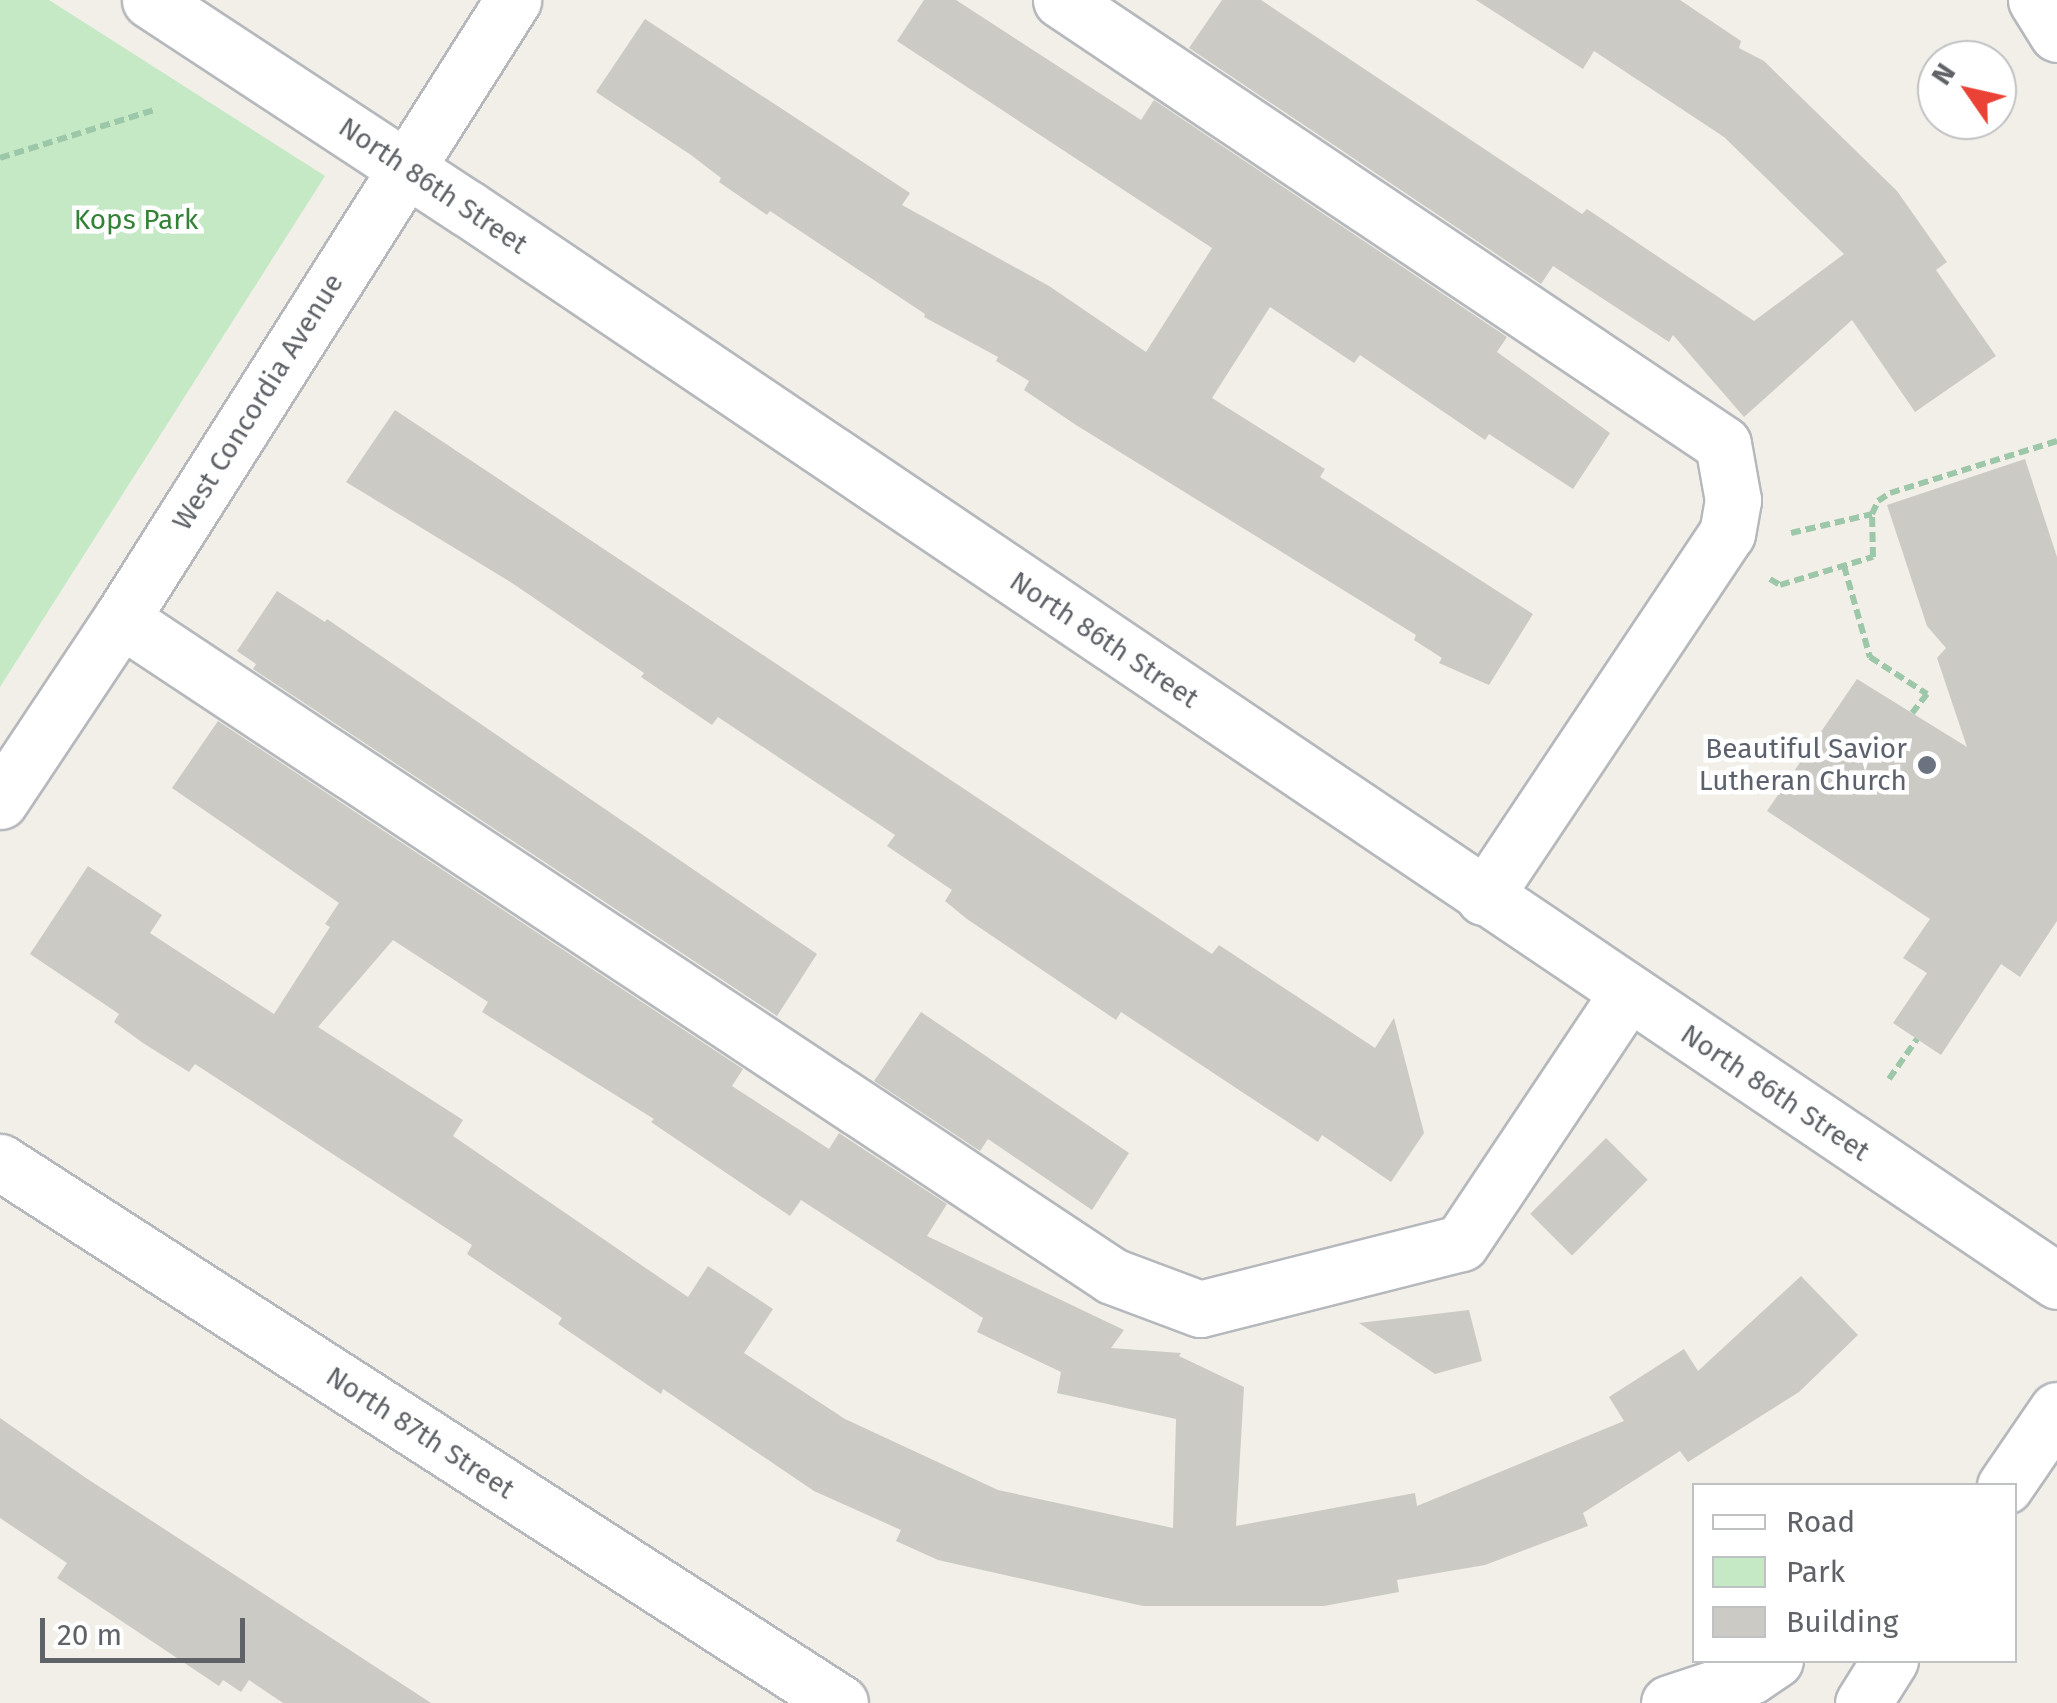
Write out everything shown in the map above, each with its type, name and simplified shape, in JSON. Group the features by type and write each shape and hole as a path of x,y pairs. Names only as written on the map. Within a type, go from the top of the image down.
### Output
{"street":[{"name":"North 86th Street","path":"150,0 406,167 1626,994 2057,1281"},
{"name":"West Concordia Avenue","path":"0,801 121,619 513,0"},
{"path":"1061,0 1706,429 1722,444 1733,500 1722,541 1484,898"},
{"path":"2036,0 2057,34"},
{"path":"2050,0 2057,4"},
{"path":"121,619 1112,1276 1200,1309 1461,1243 1626,994"},
{"name":"North 87th Street","path":"0,1162 840,1703"},
{"path":"2007,1483 2057,1410"},
{"path":"1669,1703 1750,1676 1770,1663"},
{"path":"1864,1703 1888,1663"}],"path":[{"path":"0,158 154,110"},
{"path":"1722,541 1780,585 1844,566 1873,557 1872,514 1878,501 1890,493 2057,441"},
{"path":"1722,541 1777,536 1872,514"},
{"path":"1844,566 1870,657 1926,694 1912,713"},
{"path":"1889,1079 1916,1038"}],"green space":[{"name":"Kops Park","path":"0,0 49,0 325,176 0,687"}],"building":[{"path":"924,0 956,0 1141,120 1154,100 1507,337 1497,352 1610,433 1573,489 1489,434 1485,440 1360,355 1354,363 1270,307 1212,398 1325,469 1320,477 1533,614 1489,685 1439,663 1442,658 1414,640 1416,635 1076,425 1024,390 1029,381 996,361 998,357 924,317 925,314 770,211 767,215 719,182 721,178 691,155 596,92 645,19 910,193 902,205 1049,286 1146,352 1212,248 897,41"},
{"path":"1222,0 1261,0 1582,214 1587,209 1754,321 1844,254 1724,137 1594,51 1583,69 1476,0 1680,0 1741,41 1739,48 1764,61 1897,191 1947,262 1936,270 1996,356 1915,412 1852,320 1744,417 1673,335 1669,342 1553,266 1541,284 1189,48"},
{"path":"395,410 1212,954 1219,945 1375,1048 1394,1018 1424,1133 1391,1182 1322,1135 1318,1142 1121,1012 1116,1020 945,901 952,890 887,846 895,835 718,717 712,725 641,677 644,673 512,583 346,482"},
{"name":"Beautiful Savior Lutheran Church","path":"2025,459 2057,557 2057,921 2020,977 2001,964 1941,1055 1893,1023 1927,973 1903,958 1930,919 1767,811 1857,679 1967,747 1937,658 1946,648 1927,626 1887,505"},
{"path":"277,591 325,622 327,619 817,954 777,1016 253,669 256,664 237,651"},
{"path":"218,721 743,1069 732,1086 829,1149 839,1133 947,1204 927,1236 1124,1330 1111,1348 1181,1353 1179,1356 1244,1387 1236,1526 1415,1493 1417,1506 1624,1421 1609,1397 1684,1349 1698,1371 1801,1276 1858,1335 1799,1392 1688,1462 1680,1451 1583,1513 1588,1526 1485,1565 1397,1580 1399,1592 1324,1606 1143,1606 938,1560 896,1541 901,1530 814,1491 663,1389 661,1394 558,1324 562,1318 467,1254 472,1245 195,1064 189,1072 143,1043 114,1022 119,1014 30,954 88,866 162,915 150,933 274,1014 330,927 325,924 339,903 172,788","holes":["393,940 488,1002 482,1012 654,1119 651,1122 790,1216 801,1200 983,1318 977,1332 1061,1372 1057,1393 1176,1419 1173,1528 998,1490 845,1419 744,1353 773,1309 708,1266 688,1297 453,1136 463,1120 318,1027"]},
{"path":"921,1012 1129,1153 1092,1210 988,1139 980,1151 874,1081"},
{"path":"1606,1138 1648,1180 1572,1255 1530,1214"},
{"path":"1469,1310 1482,1361 1435,1374 1359,1323"},
{"path":"0,1418 431,1703 283,1703 249,1680 241,1692 223,1680 219,1686 57,1578 67,1563 0,1518"}],"place":[{"name":"Beautiful Savior Lutheran Church","path":"1927,765"}]}
